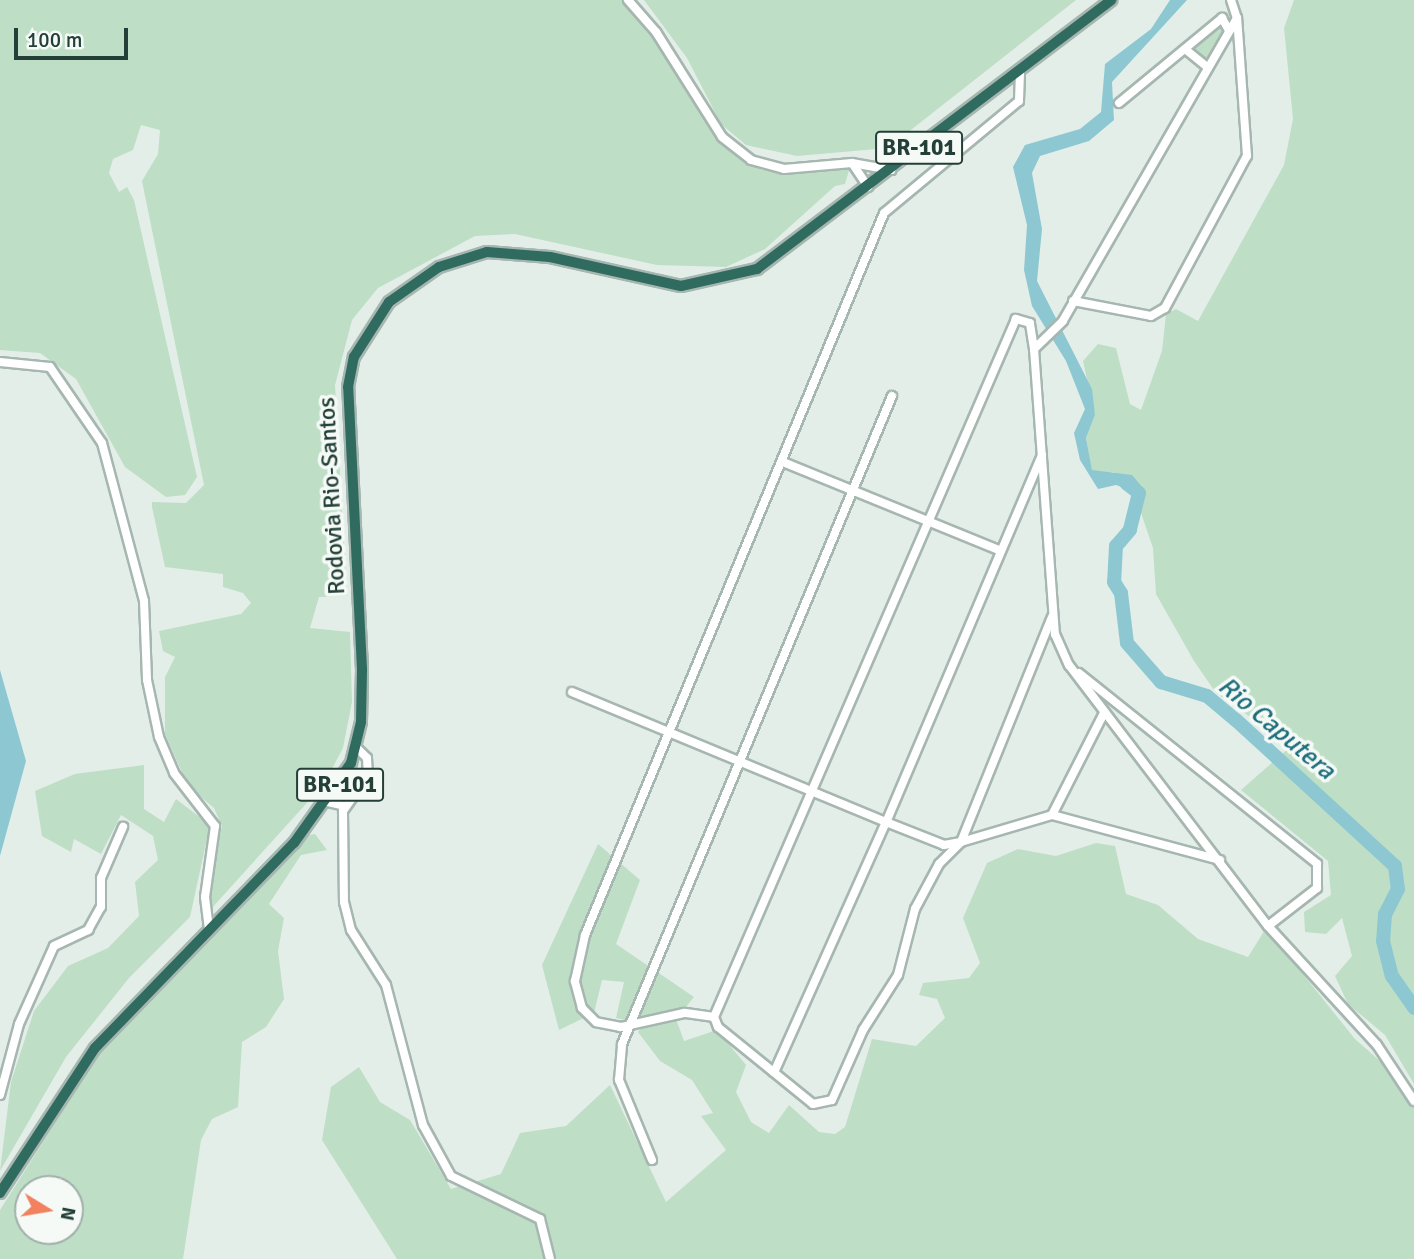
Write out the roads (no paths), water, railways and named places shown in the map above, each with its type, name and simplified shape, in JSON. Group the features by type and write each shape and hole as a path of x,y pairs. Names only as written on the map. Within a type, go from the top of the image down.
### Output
{"highway":[{"name":"Rodovia Rio-Santos","path":"0,1193 95,1048 328,802 357,748 362,669 348,387 359,348 389,302 439,267 487,252 550,257 681,286 735,277 791,248 1111,0"}],"street":[{"path":"628,0 656,32 710,121 740,152 784,169 852,163 892,170"},
{"path":"1073,301 1152,316 1171,297 1247,156 1237,18 1231,0"},
{"path":"1119,103 1223,18 1228,29"},
{"path":"1034,349 1063,321 1206,66 1237,18"},
{"path":"1185,49 1206,66"},
{"path":"714,1017 684,1013 609,1027 588,1016 577,996 577,965 884,213 1019,101 1020,71"},
{"path":"852,163 868,187"},
{"path":"714,1017 814,791 926,519 1016,319 1030,323 1034,349 1053,614 1069,665 1268,926 1377,1045 1414,1101"},
{"path":"0,362 50,367 102,443 144,601 148,680 159,737 174,773 215,826 205,897 209,930"},
{"path":"652,1160 619,1080 622,1044 635,1024 892,397"},
{"path":"774,1072 886,822 999,550 1042,454"},
{"path":"783,462 999,550"},
{"path":"714,1017 724,1034 813,1104 838,1097 863,1030 898,975 926,885 961,842 1053,614"},
{"path":"1069,665 1317,864 1317,888 1268,926"},
{"path":"572,692 944,845 1052,815 1220,860"},
{"path":"1052,815 1104,713"},
{"path":"357,748 367,758 368,776 346,806 347,919 386,985 424,1125 451,1176 540,1219 550,1259"},
{"path":"328,802 346,806"},
{"path":"0,1095 19,1024 54,946 88,930 101,907 101,878 123,827"}],"water":[{"path":"1170,0 1187,0 1112,82 1114,120 1089,141 1040,156 1032,173 1042,229 1037,281 1092,389 1095,415 1086,438 1092,470 1132,475 1143,488 1139,493 1116,485 1098,489 1080,460 1074,433 1085,409 1066,361 1032,306 1024,270 1027,225 1013,167 1025,145 1080,129 1101,112 1105,64 1151,29"},
{"path":"0,670 26,761 0,856"}],"waterway":[{"name":"Rio Caputera","path":"1126,483 1139,493 1130,530 1116,546 1114,582 1121,593 1127,643 1161,682 1207,696 1236,720 1395,866 1398,889 1385,914 1383,941 1392,976 1414,1008"}]}
